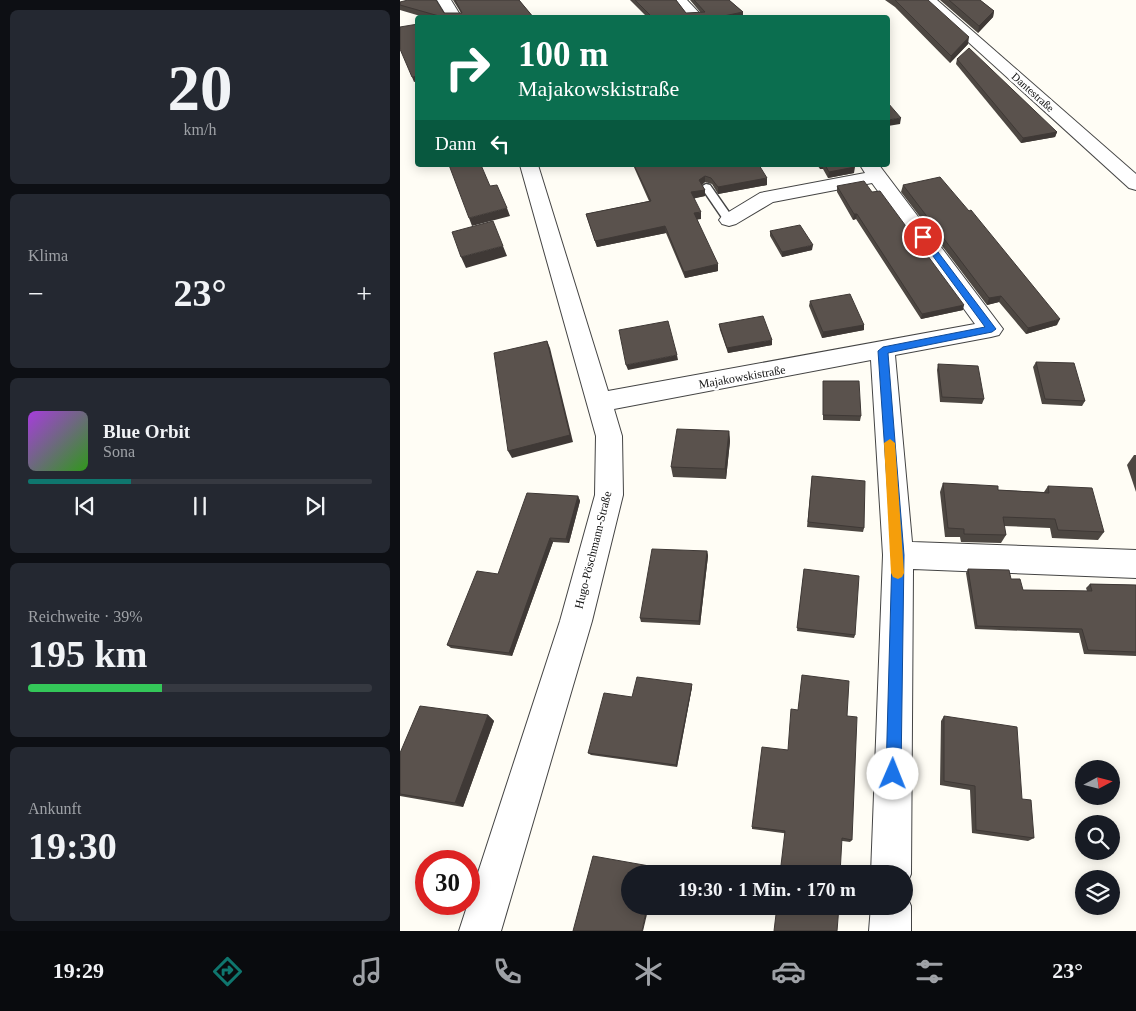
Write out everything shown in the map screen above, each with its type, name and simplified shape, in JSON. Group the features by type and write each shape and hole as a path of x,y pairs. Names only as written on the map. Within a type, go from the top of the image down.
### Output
{"street":[{"path":"444,0 453,15"},
{"path":"680,0 694,15"},
{"name":"Dantestraße","path":"930,0 1136,184"},
{"name":"Hugo-Pöschmann-Straße","path":"480,931 576,621 609,495 609,436 530,167"},
{"name":"Majakowskistraße","path":"600,402 883,351 992,329 873,171 767,197 729,220"},
{"path":"883,351 898,555 891,865"},
{"path":"898,555 1136,564"},
{"path":"890,931 891,915"}],"lane":[{"path":"706,187 729,220"}],"building":[{"path":"408,0 436,0 444,13 462,13 455,0 519,0 532,15 435,15 400,5 400,2"},
{"path":"635,0 676,0 686,13 705,12 694,0 729,0 743,12 728,15 650,15"},
{"path":"895,0 928,0 969,37 951,56"},
{"path":"949,0 980,0 994,11 979,26"},
{"path":"415,24 415,76 412,77 400,49 400,27"},
{"path":"969,48 1057,132 1023,138 957,59"},
{"path":"890,105 901,118 890,120"},
{"path":"450,167 482,167 490,186 497,185 507,208 469,218"},
{"path":"635,167 760,167 767,178 718,187 711,178 705,176 699,180 705,190 691,192 701,212 694,213 718,264 684,272 665,226 595,241 586,214 651,201"},
{"path":"826,167 855,167 829,172"},
{"path":"940,177 969,211 971,210 1060,319 1028,328 1001,296 989,298 903,185"},
{"path":"864,181 872,192 880,191 964,305 922,314 837,186"},
{"path":"493,221 503,246 461,257 452,232"},
{"path":"800,225 813,245 782,252 770,231"},
{"path":"850,294 864,325 823,332 810,301"},
{"path":"763,316 772,340 727,348 719,324"},
{"path":"668,321 677,355 626,365 619,330"},
{"path":"547,341 570,435 508,451 494,353"},
{"path":"1036,362 1074,363 1085,401 1045,399"},
{"path":"938,364 978,366 984,399 942,397"},
{"path":"823,381 859,381 861,416 823,415"},
{"path":"677,429 729,431 725,469 671,467"},
{"path":"812,476 865,481 864,528 808,522"},
{"path":"943,483 998,486 998,490 1049,493 1048,486 1092,488 1104,532 1058,530 1055,519 1003,517 1006,535 964,534 964,529 948,528"},
{"path":"527,493 578,496 566,539 550,538 509,653 447,645 477,571 498,574"},
{"path":"652,549 707,551 699,621 640,618"},
{"path":"804,569 859,576 855,635 797,628"},
{"path":"968,569 1009,570 1011,579 1020,579 1023,590 1092,591 1090,584 1136,585 1136,652 1088,650 1082,629 977,626"},
{"path":"802,675 849,681 847,716 857,717 852,840 842,838 840,865 781,865 785,831 752,827 762,747 788,750 791,709 798,710"},
{"path":"637,677 692,684 676,765 588,753 604,693 632,697"},
{"path":"420,706 488,715 455,803 400,794 400,753"},
{"path":"944,716 1017,727 1022,799 1031,800 1034,838 976,830 975,786 944,781"},
{"path":"593,856 644,865 621,865 621,915 645,915 642,931 573,931"},
{"path":"776,915 838,915 837,931 774,931"}],"slow traffic":[{"path":"890,443 898,573"}],"route":[{"path":"893,774 898,555 883,351 992,329 923,237"}]}
